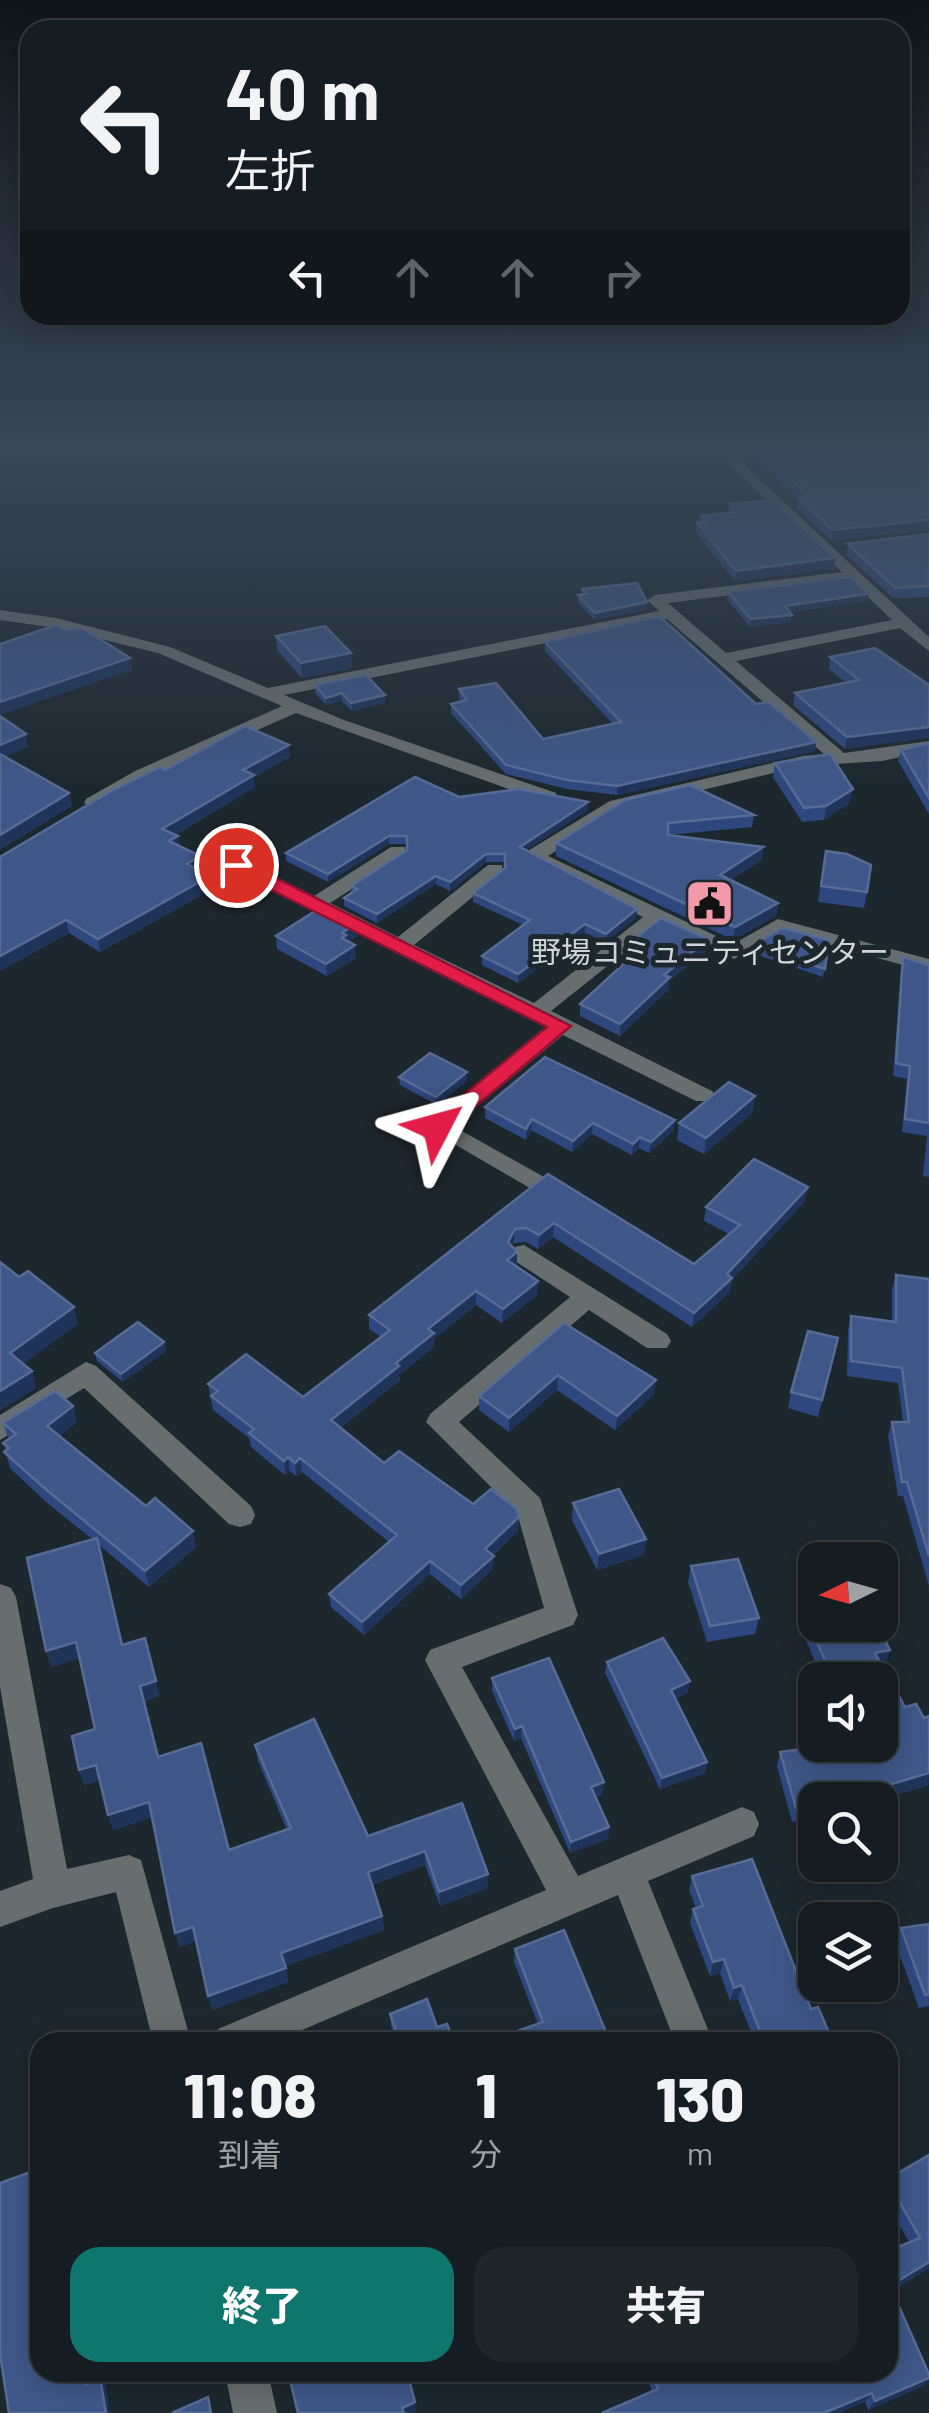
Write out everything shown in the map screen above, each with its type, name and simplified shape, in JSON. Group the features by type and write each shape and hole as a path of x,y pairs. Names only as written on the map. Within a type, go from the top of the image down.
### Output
{"street":[{"path":"847,562 929,646"},
{"path":"840,758 655,600 856,575"},
{"path":"269,693 668,614"},
{"path":"0,615 164,650 297,706 516,789 579,803 617,805 803,760 929,746"},
{"path":"720,659 904,622"},
{"path":"28,636 56,624"},
{"path":"74,815 141,775 297,706"},
{"path":"617,805 533,856 734,952 778,924 929,966"},
{"path":"314,904 398,851"},
{"path":"236,865 704,1096"},
{"path":"400,946 495,869"},
{"path":"535,1013 657,916"},
{"path":"535,1183 437,1127 560,1026"},
{"path":"524,1254 657,1341"},
{"path":"570,1898 441,1660 562,1615 530,1506 440,1422 588,1296"},
{"path":"0,1430 86,1374 240,1515"},
{"path":"0,1598 53,1890"},
{"path":"255,2032 742,1824"},
{"path":"0,1909 53,1890 129,1872 169,2032"},
{"path":"627,1873 690,2032"},
{"path":"248,2382 255,2413"}],"building":[{"path":"728,562 808,562 736,571"},
{"path":"867,562 929,562 929,586 895,588"},
{"path":"850,577 868,594 785,606 792,615 751,619 728,592"},
{"path":"637,583 647,602 595,613 578,595 587,594 582,589"},
{"path":"659,616 756,704 769,702 816,742 617,786 567,780 506,765 451,704 467,700 459,689 496,683 543,739 621,722 545,642"},
{"path":"56,625 63,630 84,629 130,658 0,702 0,644"},
{"path":"325,626 351,653 301,663 276,636"},
{"path":"875,648 929,685 929,727 847,737 795,693 859,680 830,657"},
{"path":"366,675 385,695 351,703 342,693 326,698 315,685"},
{"path":"0,716 26,734 0,745"},
{"path":"245,726 289,745 243,770 254,775 162,829 178,836 169,841 200,856 187,864 210,876 98,939 66,920 0,956 0,857 111,791 160,767 165,770"},
{"path":"929,743 929,798 901,750"},
{"path":"0,754 69,793 0,835"},
{"path":"830,754 853,789 826,806 804,808 775,763"},
{"path":"415,777 459,797 519,789 588,802 520,847 637,909 606,934 585,924 518,974 482,956 530,920 473,893 505,868 505,854 486,854 450,882 436,876 377,914 344,898 357,889 351,886 407,850 407,836 389,836 328,874 286,853"},
{"path":"690,785 754,815 668,823 668,835 763,847 720,875 778,903 735,927 556,843 625,800"},
{"path":"826,851 847,854 871,865 867,892 821,886"},
{"path":"323,906 357,923 342,933 346,935 342,938 355,945 326,964 276,936"},
{"path":"661,918 708,939 664,975 670,977 620,1024 580,1004 642,947 630,942"},
{"path":"783,928 829,940 825,969 753,945"},
{"path":"903,957 929,965 929,1123 905,1119 910,1066 896,1063"},
{"path":"430,1053 467,1072 436,1097 399,1077"},
{"path":"545,1057 675,1120 651,1142 640,1137 633,1144 593,1123 573,1141 532,1119 526,1129 485,1107"},
{"path":"729,1082 755,1096 706,1138 679,1123"},
{"path":"754,1159 808,1187 727,1274 732,1278 694,1313 554,1223 539,1235 526,1228 515,1229 508,1242 517,1252 507,1260 538,1281 503,1309 476,1291 428,1329 434,1333 396,1363 399,1366 331,1420 384,1463 399,1451 473,1504 491,1489 516,1508 519,1517 485,1549 494,1556 461,1585 430,1561 362,1622 329,1594 397,1535 300,1458 295,1463 288,1457 284,1461 249,1433 254,1429 211,1396 218,1391 208,1384 246,1354 303,1397 390,1330 369,1315 548,1174 694,1264 740,1225 706,1207"},
{"path":"0,1262 19,1277 28,1271 74,1307 10,1353 32,1371 0,1391"},
{"path":"896,1275 929,1279 929,1556 907,1482 902,1482 892,1422 909,1422 902,1368 851,1361 851,1316 896,1322"},
{"path":"138,1322 164,1342 121,1374 95,1353"},
{"path":"564,1323 656,1380 617,1416 558,1375 509,1418 479,1396"},
{"path":"808,1331 838,1338 822,1400 791,1392"},
{"path":"55,1391 73,1406 47,1426 146,1506 155,1498 193,1531 145,1571 4,1452 9,1448 3,1443 16,1434 3,1423"},
{"path":"619,1489 646,1539 599,1554 573,1503"},
{"path":"97,1538 122,1645 145,1638 156,1681 140,1686 158,1757 201,1743 229,1850 291,1828 255,1745 314,1719 368,1836 462,1803 488,1874 439,1892 425,1851 368,1872 382,1916 281,1953 286,1968 208,1996 193,1927 175,1933 149,1802 108,1815 96,1765 79,1770 72,1736 95,1729 76,1642 46,1651 27,1558"},
{"path":"738,1559 759,1618 710,1626 691,1566"},
{"path":"663,1638 690,1681 671,1690 707,1762 662,1778 607,1662"},
{"path":"817,1642 886,1642 890,1650 875,1653 880,1662 826,1662"},
{"path":"549,1658 604,1782 591,1787 609,1827 571,1842 522,1726 515,1729 492,1678"},
{"path":"898,1694 905,1707 916,1704 924,1718 929,1716 929,1773 898,1782 798,1782 798,1808 780,1752 798,1750 798,1762 898,1762"},
{"path":"752,1859 798,1976 798,2002 808,2002 811,2009 818,2007 829,2032 760,2032 742,1985 734,1988 724,1959 713,1962 693,1909 703,1906 692,1876"},
{"path":"929,1924 929,1994 925,1995 901,1928"},
{"path":"564,1930 606,2032 514,2032 543,2022 515,1949"},
{"path":"427,1999 437,2027 447,2024 450,2032 396,2032 390,2014"},
{"path":"929,2155 929,2262 898,2281 898,2247 920,2238 898,2200 898,2173"},
{"path":"30,2172 30,2382 101,2382 106,2413 9,2413 0,2354 0,2183"},
{"path":"898,2304 929,2374 929,2378 875,2401 872,2393 824,2413 602,2413 658,2389 656,2382 898,2382"},
{"path":"290,2382 410,2382 415,2402 402,2408 404,2413 298,2413"},
{"path":"208,2397 211,2413 172,2413"}],"place":[{"name":"野場コミュニティセンター","path":"710,904"}],"route":[{"path":"236,865 560,1026 437,1127"}]}
